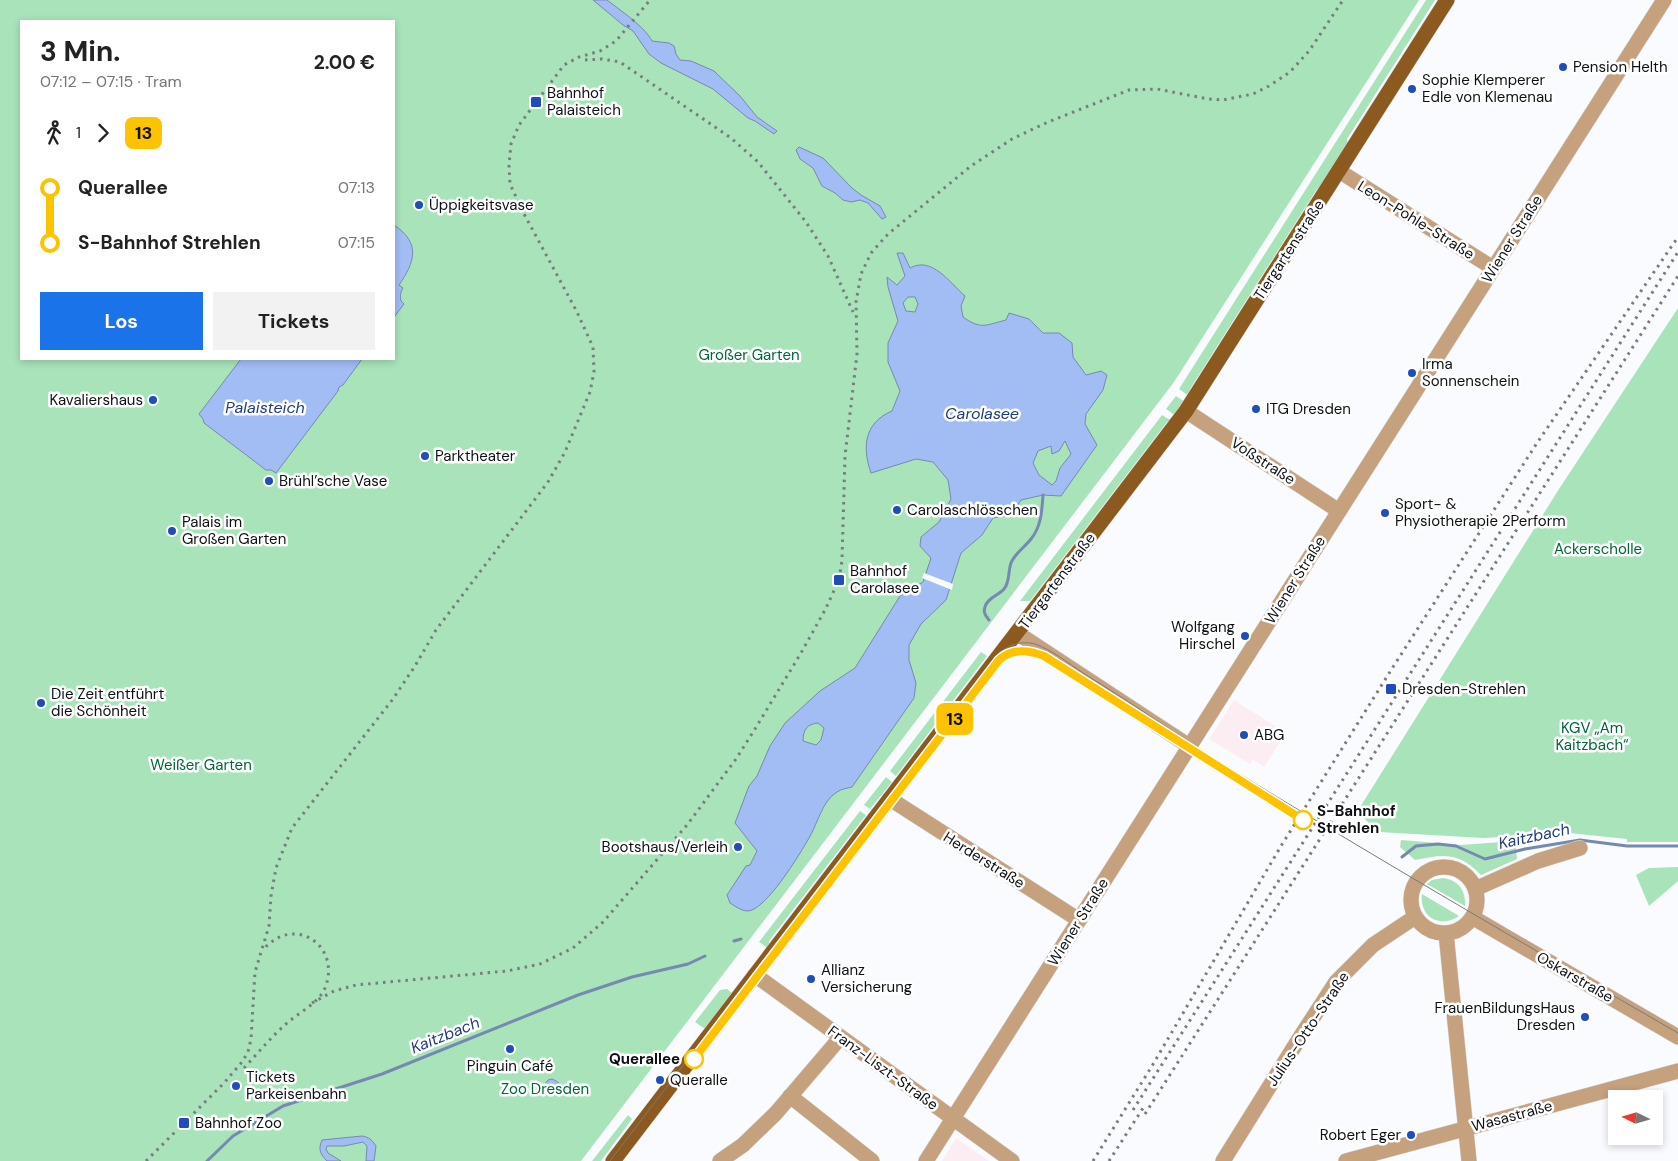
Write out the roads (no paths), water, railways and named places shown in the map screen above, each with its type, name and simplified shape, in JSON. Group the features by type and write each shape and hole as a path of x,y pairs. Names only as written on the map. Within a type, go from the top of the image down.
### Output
{"main road":[{"name":"Tiergartenstraße","path":"613,1161 1186,411 1446,0"}],"street":[{"name":"Wiener Straße","path":"926,1161 1664,0"},
{"name":"Leon-Pohle-Straße","path":"1339,171 1493,268"},
{"name":"Voßstraße","path":"1186,411 1339,511"},
{"path":"1017,634 1190,746"},
{"name":"Herderstraße","path":"890,799 1079,920"},
{"path":"1475,888 1538,861 1580,848"},
{"path":"1442,866 1458,870 1470,879 1475,888 1476,906 1472,917 1464,927 1455,931 1446,933 1428,930 1420,924 1411,907 1410,897 1413,887 1423,874 1432,868 1442,866"},
{"name":"Julius-Otto-Straße","path":"1223,1161 1336,982 1372,945 1415,917"},
{"name":"Oskarstraße","path":"1472,917 1678,1036"},
{"path":"1446,933 1469,1161"},
{"name":"Franz-Liszt-Straße","path":"755,975 1012,1161"},
{"path":"720,1161 743,1145 790,1096 840,1038"},
{"name":"Wasastraße","path":"1346,1161 1678,1071"},
{"path":"790,1096 871,1161"}],"water":[{"path":"593,0 607,0 638,25 652,41 669,43 674,46 680,60 691,61 714,71 740,96 757,117 777,131 774,134 748,118 713,89 661,63 649,54 633,31"},
{"path":"799,147 823,158 852,188 880,206 886,217 882,219 868,203 860,200 851,202 843,200 822,186 813,168 800,159 796,150"},
{"path":"395,226 408,239 413,253 409,268 399,285 403,288 400,298 404,304 395,316"},
{"name":"Carolasee","path":"897,253 903,253 910,268 926,265 940,272 965,296 961,306 963,317 974,324 988,325 1006,320 1009,313 1029,319 1043,333 1059,333 1072,343 1073,357 1086,375 1101,371 1107,375 1103,390 1086,414 1085,424 1097,445 1061,496 1043,495 1021,500 1012,515 993,518 982,535 961,553 946,600 921,624 909,645 909,660 916,683 914,698 852,787 839,791 828,801 805,846 773,892 755,908 748,911 743,910 730,903 727,895 746,866 750,865 757,851 735,823 749,786 757,776 770,746 785,723 820,691 855,668 900,596 923,582 931,558 920,546 921,537 939,522 951,499 948,480 933,462 916,459 871,473 868,463 866,445 871,429 883,416 892,411 900,391 888,362 888,343 898,321 887,277 897,285 905,276","holes":["908,297 915,297 918,304 915,312 906,311 903,303","1065,441 1071,454 1060,468 1056,481 1052,485 1039,475 1033,463 1038,451 1051,446 1052,454 1059,451","818,723 824,728 821,740 816,745 803,741 806,728"]},
{"name":"Palaisteich","path":"240,360 361,360 343,385 339,387 338,391 276,473 266,470 204,423 199,414"},
{"path":"552,1079 560,1084 562,1094 556,1096 546,1090 545,1084 548,1080"},
{"path":"362,1136 370,1139 376,1146 374,1161 366,1161 367,1146 363,1142 344,1146 327,1146 328,1153 341,1161 327,1161 321,1154 320,1146 322,1140"}],"waterway":[{"name":"Kaitzbach","path":"989,620 984,609 986,604 1004,589 1013,559 1029,542 1037,529 1043,495"},
{"name":"Kaitzbach","path":"1402,857 1416,846 1438,844 1456,846 1485,859 1525,849 1580,840 1627,846 1678,846"},
{"name":"Kaitzbach","path":"734,941 741,939"},
{"name":"Kaitzbach","path":"207,1161 233,1136 283,1106 382,1074 578,995 632,977 688,964 705,956"}],"tram line":[{"path":"610,1161 995,657 1003,650 1018,643 1035,644 1054,653 1277,797 1678,1033"},
{"name":"13","path":"694,1059 999,660 1008,654 1026,650 1044,656 1303,820"},
{"path":"999,661 1010,653 1022,651 1029,651 1047,658"}],"railway":[{"path":"146,1161 224,1083 248,1052 251,1039 255,972 269,926 271,896 276,868 292,828 393,699 436,630 548,482 565,452 590,392 594,372 593,347 577,312 510,184 511,144 519,125 564,65 579,57 600,51 616,41 650,0"},
{"path":"312,1003 334,991 356,985 507,971 540,964 573,948 603,922 687,825 736,759 755,729 801,653 839,580 842,560 845,456 857,354 856,302 861,274 871,253 888,234 971,166 1012,139 1048,122 1129,90 1157,89 1223,100 1253,94 1269,86 1290,72 1309,51 1343,0"},
{"path":"585,60 602,59 620,62 731,138 758,162 806,222 828,256 853,312"},
{"path":"1093,1161 1152,1066 1281,846 1393,667 1537,443 1678,237"},
{"path":"1133,1110 1678,252"},
{"path":"1145,1114 1678,276"},
{"path":"244,1068 280,1029 318,999 325,988 328,973 327,959 321,948 312,939 301,935 288,934 275,939 263,950"},
{"path":"1109,1161 1145,1105"}],"place":[{"name":"Pension Helth","path":"1563,67"},
{"name":"Sophie Klemperer Edle von Klemenau","path":"1412,89"},
{"name":"Bahnhof Palaisteich","path":"536,102"},
{"name":"Üppigkeitsvase","path":"419,205"},
{"name":"Irma Sonnenschein","path":"1412,373"},
{"name":"Kavaliershaus","path":"153,400"},
{"name":"ITG Dresden","path":"1256,409"},
{"name":"Parktheater","path":"425,456"},
{"name":"Brühl’sche Vase","path":"269,481"},
{"name":"Carolaschlösschen","path":"897,510"},
{"name":"Sport- & Physiotherapie 2Perform","path":"1385,513"},
{"name":"Palais im Großen Garten","path":"172,531"},
{"name":"Bahnhof Carolasee","path":"839,580"},
{"name":"Wolfgang Hirschel","path":"1245,636"},
{"name":"Dresden-Strehlen","path":"1391,689"},
{"name":"Die Zeit entführt die Schönheit","path":"41,703"},
{"name":"ABG","path":"1244,735"},
{"name":"S-Bahnhof Strehlen","path":"1303,820"},
{"name":"Bootshaus/Verleih","path":"738,847"},
{"name":"Allianz Versicherung","path":"811,979"},
{"name":"FrauenBildungsHaus Dresden","path":"1585,1017"},
{"name":"Pinguin Café","path":"510,1049"},
{"name":"Querallee","path":"694,1059"},
{"name":"Queralle","path":"660,1080"},
{"name":"Tickets Parkeisenbahn","path":"236,1086"},
{"name":"Bahnhof Zoo","path":"184,1123"},
{"name":"Robert Eger","path":"1411,1135"}],"park label":[{"name":"Großer Garten","path":"749,355"},
{"name":"Ackerscholle","path":"1598,549"},
{"name":"KGV „Am Kaitzbach“","path":"1592,736"},
{"name":"Weißer Garten","path":"201,765"},
{"name":"Zoo Dresden","path":"545,1089"}]}
